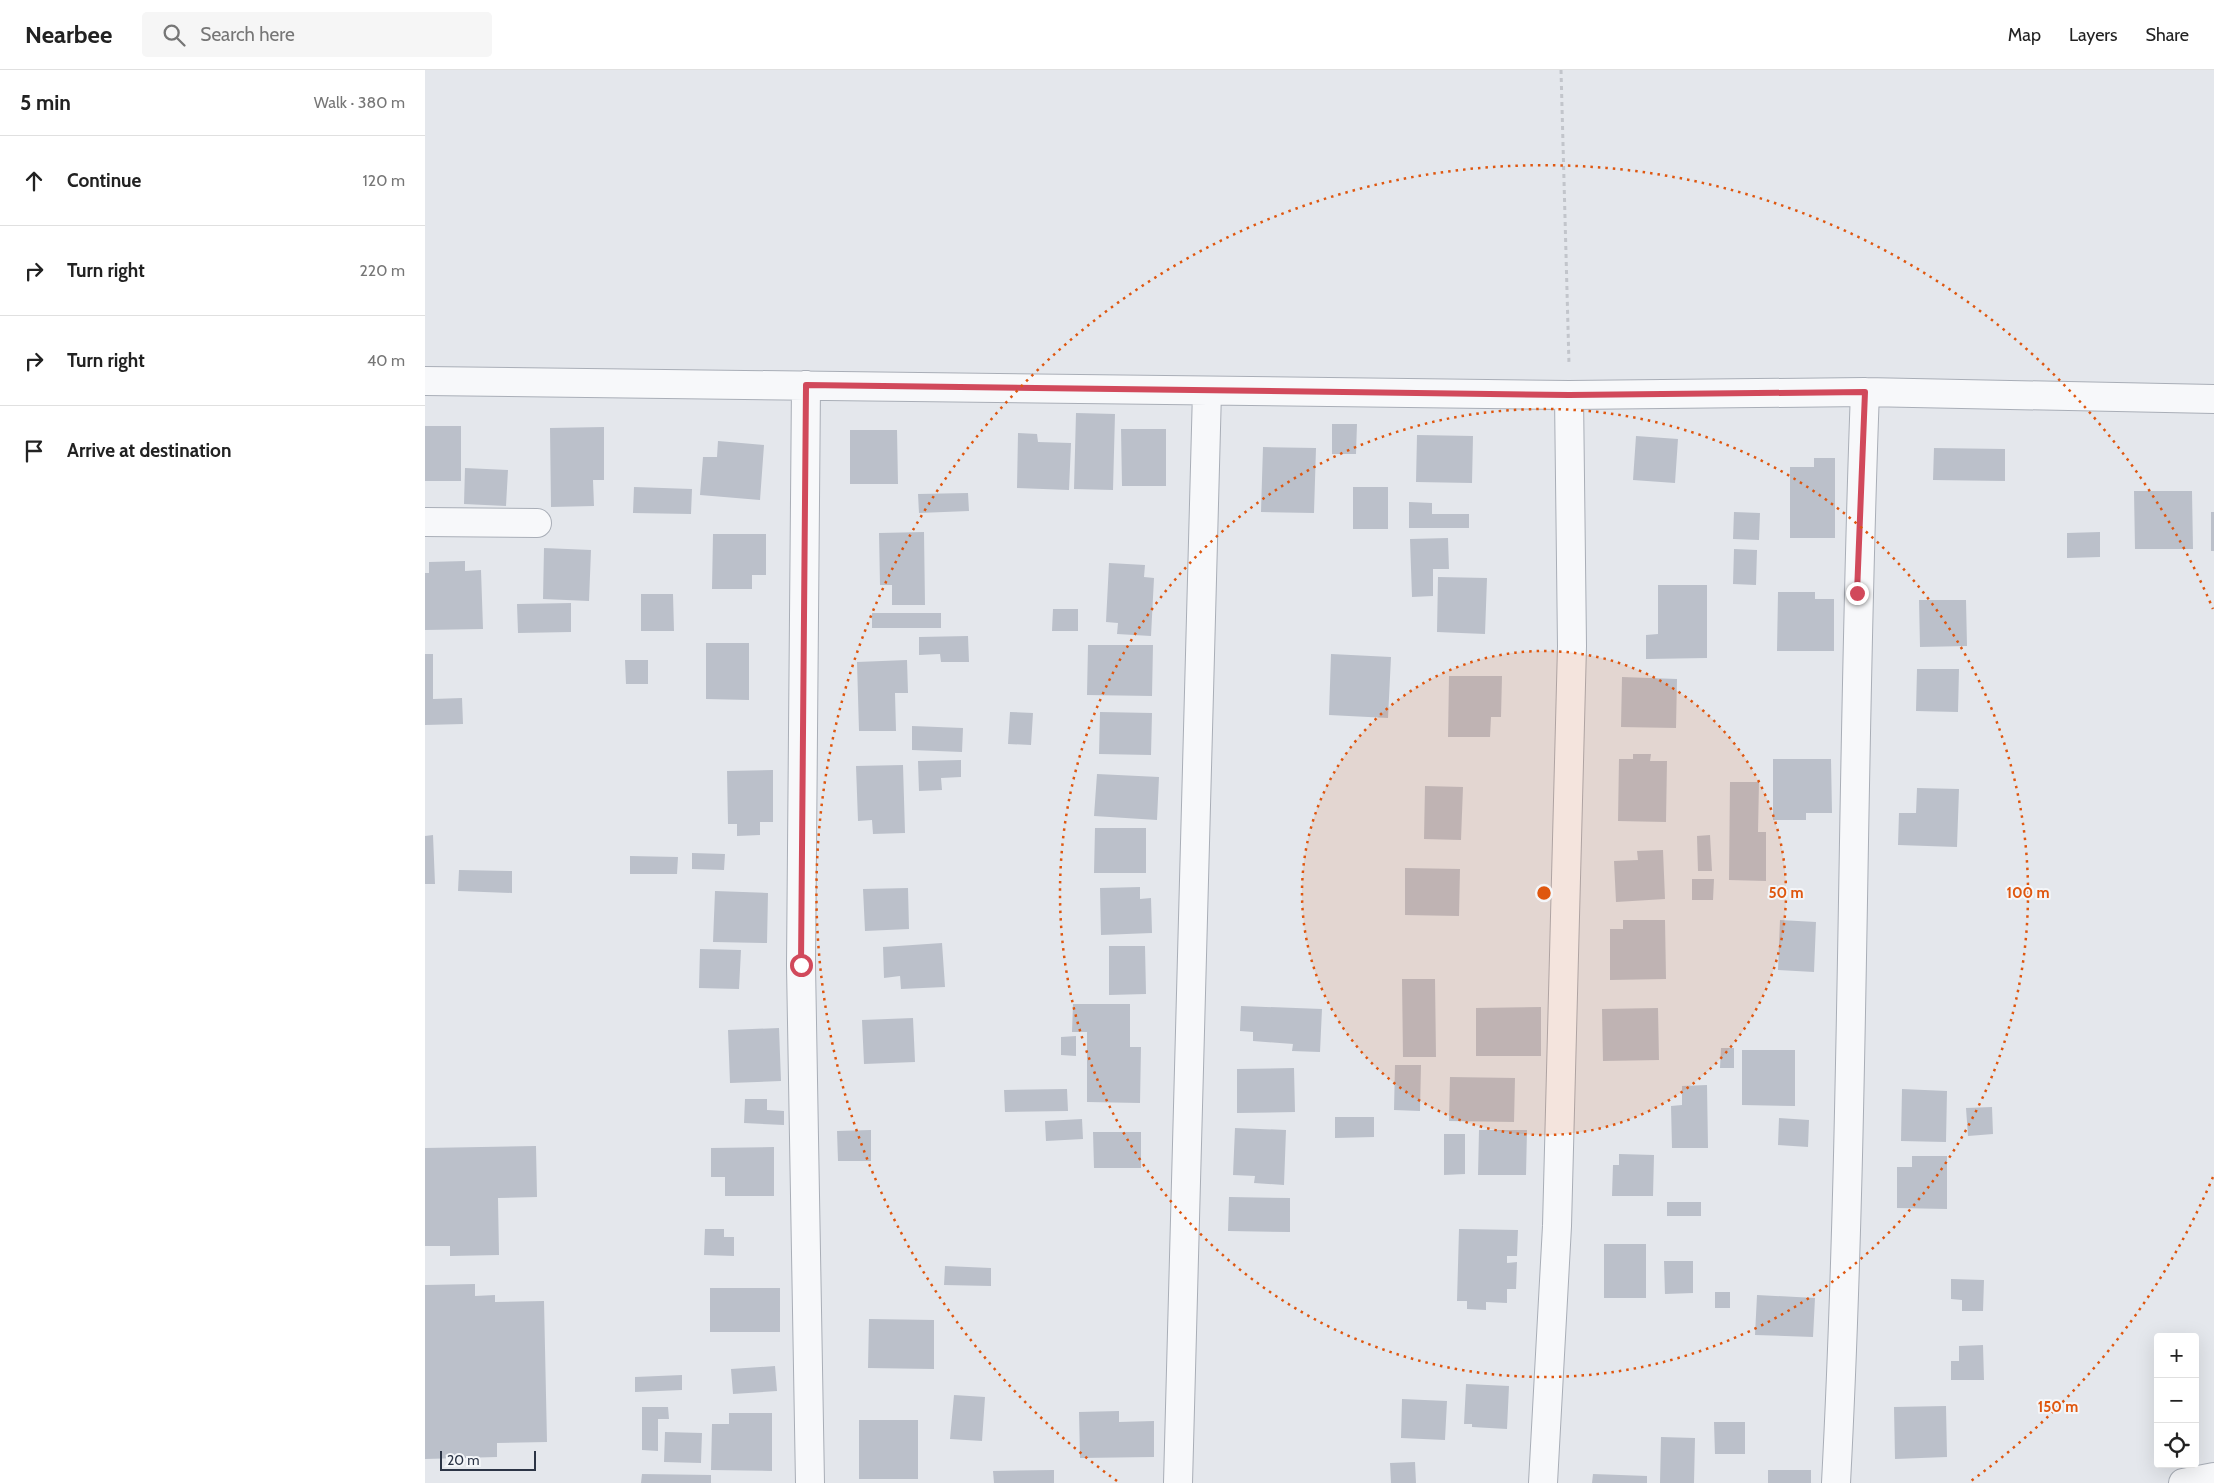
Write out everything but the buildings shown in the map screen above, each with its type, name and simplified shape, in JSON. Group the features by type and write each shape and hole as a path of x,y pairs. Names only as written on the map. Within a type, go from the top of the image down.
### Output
{"street":[{"path":"425,381 1569,395 1865,392 2214,399"},
{"path":"806,385 801,965 810,1483"},
{"path":"1178,1483 1207,391"},
{"path":"1836,1483 1844,1322 1857,603 1865,392"},
{"path":"1543,1483 1557,1226 1572,646 1569,395"},
{"path":"425,522 537,522"},
{"path":"2183,1483 2214,1477"}],"path":[{"path":"1561,70 1569,395"}],"route":[{"path":"801,965 806,385 1569,395 1865,392 1857,593"}]}
